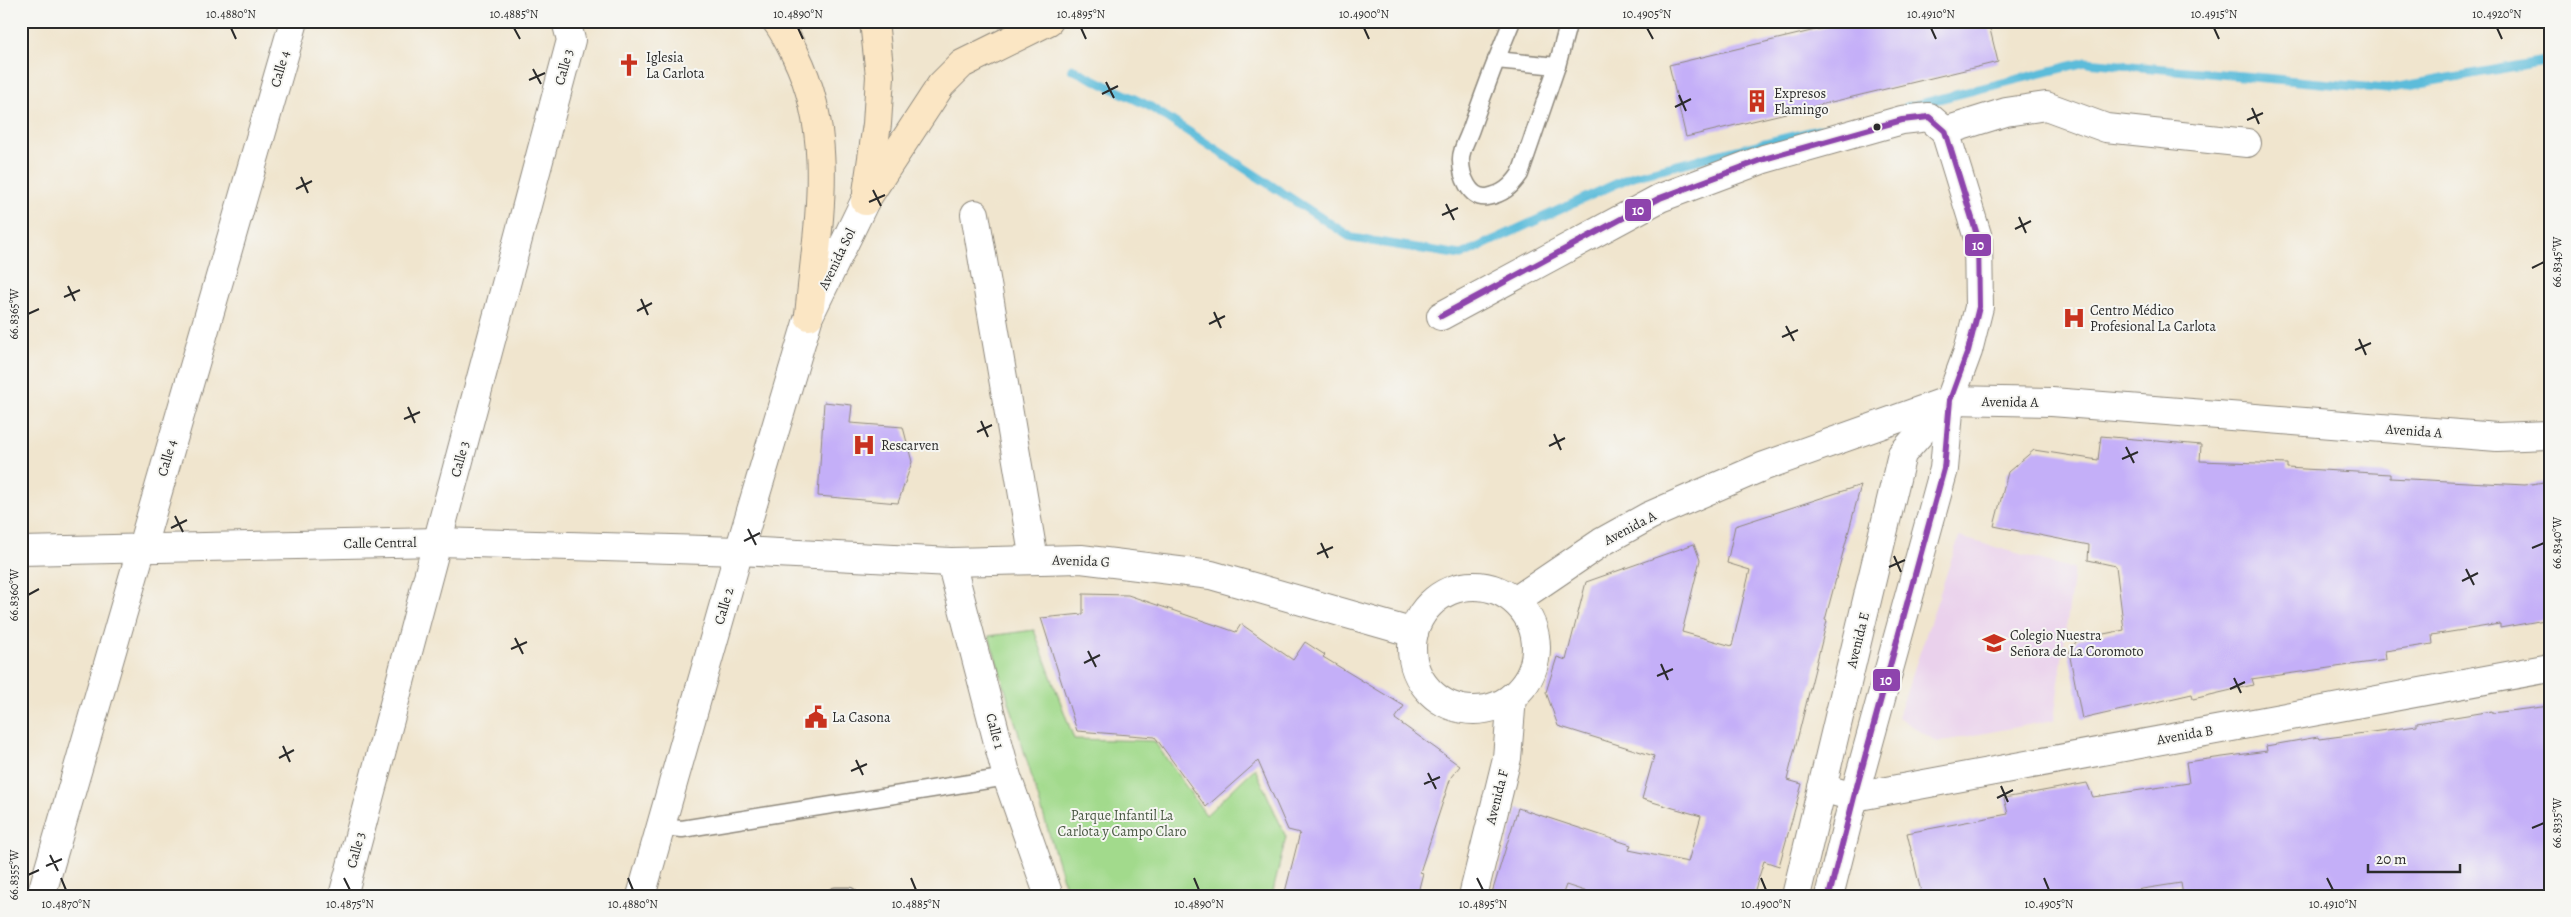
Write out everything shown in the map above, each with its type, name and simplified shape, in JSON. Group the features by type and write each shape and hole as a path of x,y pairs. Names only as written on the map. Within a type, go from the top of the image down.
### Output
{"main road":[{"path":"776,21 805,76 818,120 822,166 809,316"},
{"path":"865,201 941,85 956,69 1017,35 1049,21"},
{"path":"865,201 876,124 880,76 875,28"}],"street":[{"name":"Calle 4","path":"41,896 294,21"},
{"name":"Calle 3","path":"343,896 571,40 567,21"},
{"path":"1441,316 1660,198 1764,160 1902,120 1929,117 1945,131 2006,112 2046,106 2106,128 2247,143"},
{"name":"Avenida E","path":"1829,896 1854,797 1944,469 1950,400 1968,351 1979,307 1978,238 1945,131"},
{"name":"Avenida Sol","path":"809,316 865,201"},
{"path":"975,214 1034,560"},
{"name":"Calle 2","path":"641,896 739,551 809,316"},
{"name":"Avenida E","path":"1796,896 1902,454 1950,400"},
{"name":"Avenida A","path":"1515,601 1602,542 1649,516 1762,467 1950,400 2052,402 2497,437 2550,435"},
{"name":"Calle Central","path":"21,551 438,542 739,551"},
{"name":"Avenida G","path":"739,551 951,562 1081,559 1211,575 1414,633"},
{"name":"Calle 1","path":"951,562 1007,776 1049,896"},
{"path":"1462,586 1490,587 1515,601 1527,615 1534,632 1536,650 1533,668 1525,684 1512,697 1496,706 1477,710 1458,708 1441,700 1426,687 1416,670 1412,652 1414,633 1423,611 1441,595 1462,586"},
{"name":"Avenida B","path":"1822,788 1854,797 2550,668"},
{"name":"Avenida F","path":"1473,896 1507,758 1512,697"}],"lane":[{"path":"1512,21 1460,160 1463,178 1472,192 1483,197 1495,196 1511,188 1520,174 1558,66 1569,21"},
{"path":"1496,60 1558,66"},
{"path":"660,827 682,829 1007,776"},
{"path":"835,896 850,896"}],"shaded area":[{"name":"Colegio Nuestra Señora de La Coromoto","path":"1959,537 2074,569 2054,720 1937,742 1898,717"}],"green space":[{"name":"Parque Infantil La Carlota y Campo Claro","path":"1034,630 1074,739 1154,741 1206,815 1255,768 1286,837 1272,896 1068,896 989,636"}],"building":[{"name":"Expresos Flamingo","path":"1853,21 1988,21 1998,62 1686,137 1669,65"},
{"name":"Rescarven","path":"824,402 852,405 850,423 903,427 912,462 898,503 818,496"},
{"path":"2101,436 2201,445 2200,461 2287,464 2287,468 2390,474 2390,478 2525,485 2550,481 2550,619 2500,628 2500,624 2432,635 2433,644 2385,651 2386,660 2251,679 2253,685 2193,699 2192,694 2082,719 2069,652 2078,639 2124,630 2116,566 2088,560 2089,545 1994,526 2008,472 2034,450 2098,460"},
{"path":"1861,485 1825,620 1827,621 1787,780 1802,784 1779,866 1764,861 1753,896 1600,896 1566,885 1562,896 1491,896 1518,808 1631,845 1629,850 1688,862 1701,816 1642,799 1654,756 1558,726 1546,692 1557,657 1566,660 1586,582 1694,544 1700,560 1682,632 1732,646 1750,570 1727,563 1735,526"},
{"path":"1083,594 1128,595 1236,632 1241,624 1293,660 1305,642 1325,655 1323,657 1404,706 1395,719 1460,766 1451,777 1420,872 1423,873 1417,896 1284,896 1300,833 1288,830 1258,761 1206,807 1155,737 1077,731 1041,618 1083,614"},
{"path":"2550,706 2550,896 2183,896 2181,883 2097,896 1922,896 1907,833 2008,814 2004,798 2087,783 2093,797 2189,783 2186,762 2267,751 2266,746 2318,737 2319,739 2417,726 2417,723 2492,711 2492,713"}],"waterway":[{"path":"1907,107 2086,62 2387,89 2550,60"},
{"path":"1072,69 1149,106 1352,238 1461,255 1633,176 1829,127"}],"transit line":[{"name":"10","path":"1441,316 1660,198 1764,159 1902,120 1929,117 1945,131 1978,238 1979,307 1968,351 1950,400 1944,469 1854,797 1829,896"}],"place":[{"name":"Iglesia La Carlota","path":"629,65"},
{"name":"Expresos Flamingo","path":"1757,101"},
{"name":"Centro Médico Profesional La Carlota","path":"2074,318"},
{"name":"Rescarven","path":"864,445"},
{"name":"Colegio Nuestra Señora de La Coromoto","path":"1994,643"},
{"name":"La Casona","path":"816,717"}]}
